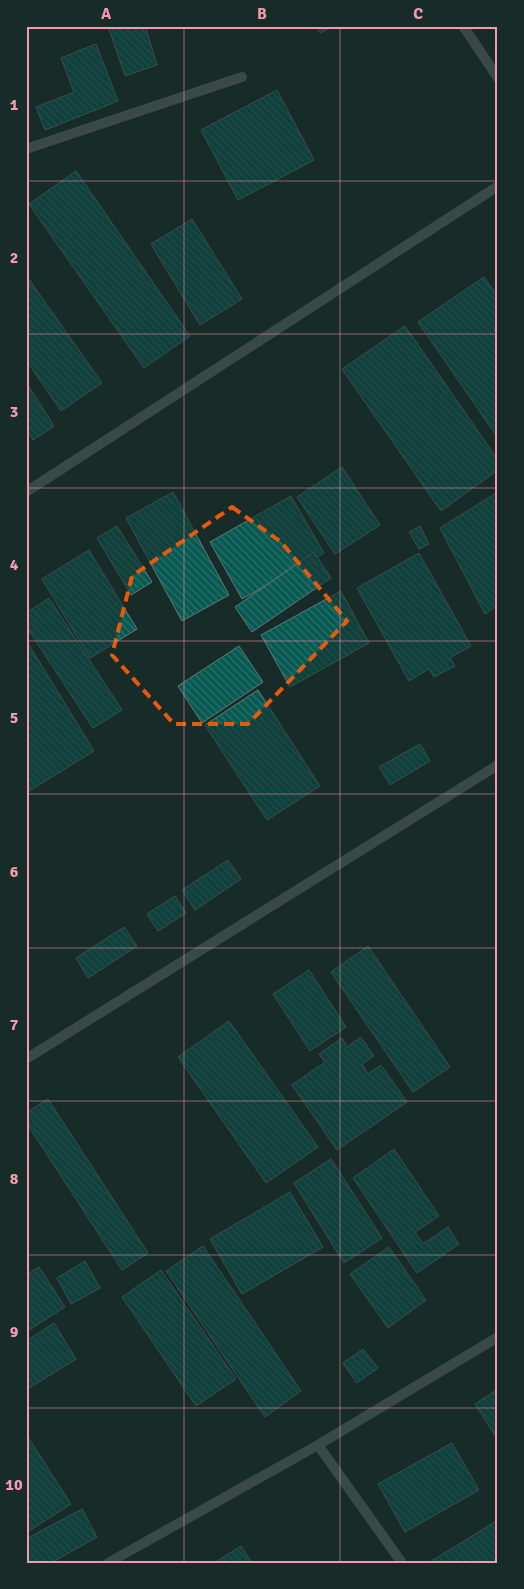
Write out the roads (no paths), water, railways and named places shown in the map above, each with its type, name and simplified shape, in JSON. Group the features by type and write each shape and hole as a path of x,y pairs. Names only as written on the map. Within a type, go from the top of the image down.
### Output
{"street":[{"path":"463,26 498,78"},
{"path":"26,149 242,76"},
{"path":"26,492 498,186"},
{"path":"26,1059 498,765"},
{"path":"108,1563 318,1445 498,1337"},
{"path":"318,1445 402,1563"}]}
